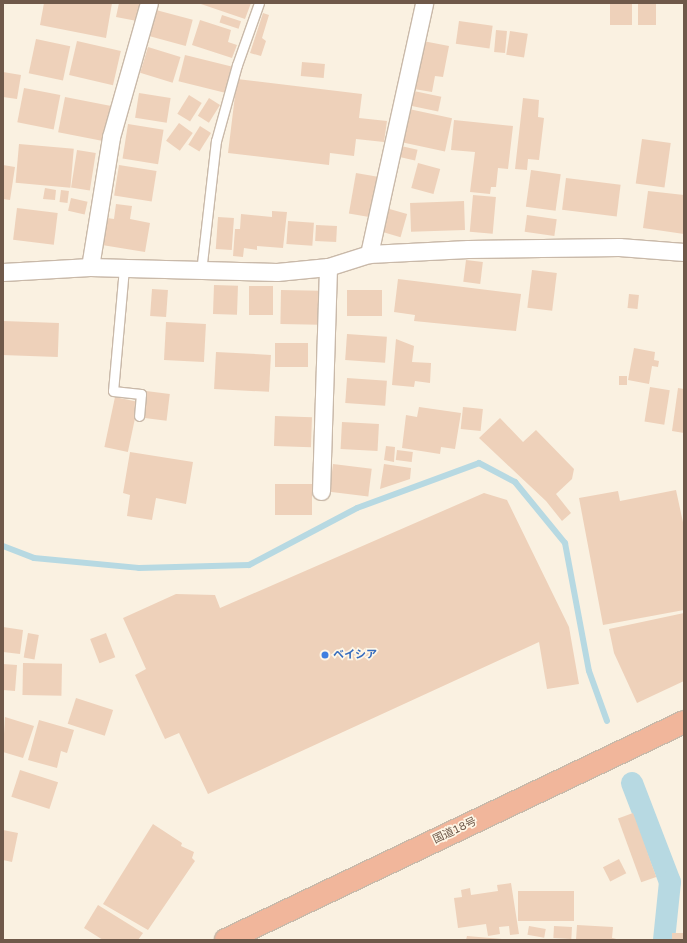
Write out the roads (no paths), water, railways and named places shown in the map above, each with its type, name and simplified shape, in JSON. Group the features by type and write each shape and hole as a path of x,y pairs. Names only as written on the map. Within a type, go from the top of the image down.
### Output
{"highway":[{"name":"国道18号","path":"226,940 684,722"}],"street":[{"path":"90,267 111,137 149,3"},
{"path":"369,254 424,3"},
{"path":"3,272 90,267 201,272 277,272 328,267 369,254 619,246 684,252"},
{"path":"321,491 328,267"}],"lane":[{"path":"201,272 216,142 237,65 260,3"},
{"path":"124,268 113,391 141,394 139,416"}],"waterway":[{"path":"3,546 34,558 139,568 249,565 357,508 479,463 515,482 565,543 589,671 607,721"},
{"path":"632,783 670,882 664,940"}],"place":[{"name":"ベイシア","path":"325,655"}]}
